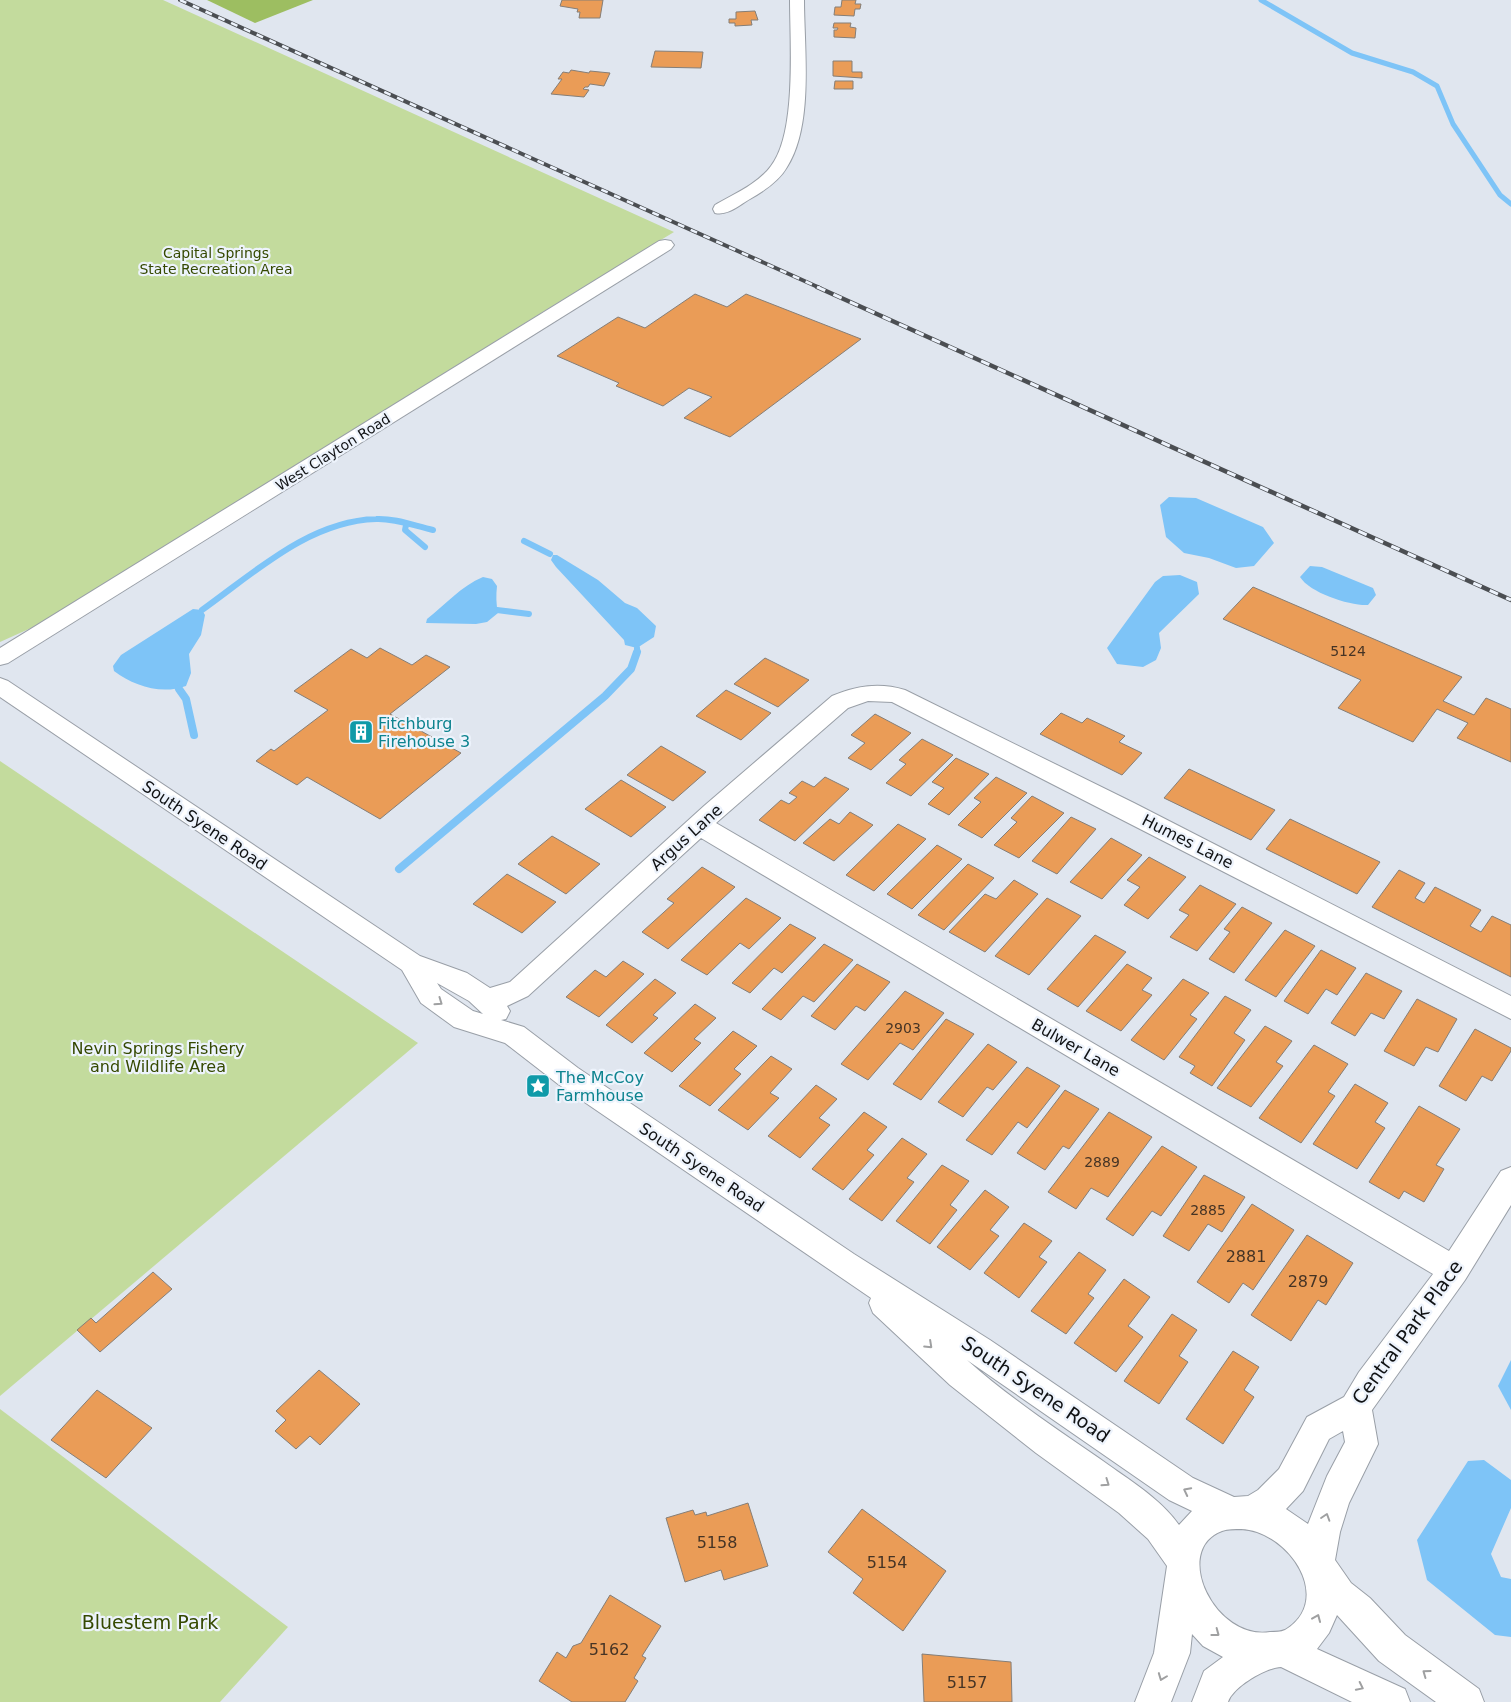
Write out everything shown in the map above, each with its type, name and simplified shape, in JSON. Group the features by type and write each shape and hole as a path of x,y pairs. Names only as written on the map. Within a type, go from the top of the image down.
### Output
{"street":[{"path":"721,209 767,179 779,168 788,155 795,119 797,0"},
{"name":"West Clayton Road","path":"0,658 666,245"},
{"name":"South Syene Road","path":"0,686 411,963 452,977 487,999 511,1031 568,1076 842,1264 979,1350 1181,1488 1241,1512 1271,1518 1290,1530 1306,1546 1339,1595 1358,1610 1392,1648 1466,1702"},
{"name":"Argus Lane","path":"487,999 498,998 518,989 840,702 859,693"},
{"name":"Humes Lane","path":"859,693 897,695 1125,809 1511,1008"},
{"name":"Bulwer Lane","path":"699,826 1454,1270"},
{"name":"South Syene Road","path":"411,963 431,996 464,1019 511,1031"},
{"name":"Argus Lane","path":"511,1031 511,1003 518,989"},
{"name":"Central Park Place","path":"1241,1512 1270,1502 1291,1480 1318,1428 1355,1408 1370,1383 1454,1270 1511,1180"},
{"name":"South Syene Road","path":"842,1264 960,1375 1048,1442 1132,1501 1160,1527 1182,1568 1187,1596 1197,1614 1210,1629 1227,1641 1245,1649 1274,1650 1302,1660 1392,1702"},
{"path":"1317,1565 1320,1537 1330,1507 1337,1489 1362,1444 1355,1408"},
{"path":"1153,1702 1172,1653 1182,1568 1188,1541 1198,1527 1213,1517 1241,1512"},
{"name":"South Syene Road","path":"1274,1650 1302,1639 1315,1625 1322,1606 1322,1593 1317,1565"},
{"path":"1210,1702 1216,1685 1274,1650"}],"green space":[{"name":"Capital Springs State Recreation Area","path":"0,0 163,0 674,232 40,624 0,642"},
{"path":"207,0 313,0 255,23"},
{"name":"Nevin Springs Fishery and Wildlife Area","path":"0,761 418,1043 0,1396"},
{"name":"Bluestem Park","path":"0,1409 288,1627 220,1702 0,1702"}],"water":[{"path":"1169,497 1196,498 1263,527 1274,543 1254,566 1236,568 1209,558 1184,553 1166,537 1160,505"},
{"path":"553,555 557,555 598,580 625,603 637,608 656,626 654,637 637,648 625,645 624,640 556,567 551,560"},
{"path":"1310,566 1322,567 1373,588 1376,595 1368,605 1360,605 1341,601 1321,593 1305,583 1300,577"},
{"path":"1180,575 1197,582 1199,594 1159,633 1161,648 1156,660 1143,667 1117,664 1107,648 1155,582 1163,576"},
{"path":"483,577 492,579 497,586 496,600 498,613 487,622 476,624 426,623 427,619 460,591"},
{"path":"193,609 202,610 205,615 201,635 189,654 191,673 186,686 167,690 148,688 130,681 114,671 113,666 121,655"},
{"path":"1511,1360 1511,1410 1498,1386"},
{"path":"1484,1460 1511,1480 1511,1508 1491,1554 1501,1577 1511,1579 1511,1637 1495,1635 1427,1580 1417,1540 1468,1461"}],"building":[{"path":"562,0 603,0 600,18 579,18 580,12 577,12 578,9 560,6"},
{"path":"842,0 856,0 855,4 861,4 860,9 855,9 854,16 834,15 835,7 841,7"},
{"path":"755,11 758,20 751,20 752,25 735,26 735,23 729,23 729,19 736,19 736,12"},
{"path":"834,23 851,23 850,27 856,28 855,38 834,37 834,30 838,28 833,28"},
{"path":"655,51 703,52 701,68 651,67"},
{"path":"833,61 852,61 852,72 862,72 862,78 833,76"},
{"path":"571,70 589,73 590,71 610,73 604,86 590,84 588,87 585,87 583,89 589,90 584,97 551,94 562,79 558,79 563,72 569,73"},
{"path":"835,81 853,81 853,89 834,89"},
{"path":"695,294 727,307 746,294 861,339 730,437 684,418 712,397 689,388 663,406 616,386 619,383 557,356 618,317 645,328"},
{"path":"1253,587 1462,677 1443,701 1474,715 1486,698 1511,709 1511,762 1457,738 1468,723 1437,709 1413,742 1338,708 1361,680 1223,619"},
{"name":"Fitchburg Firehouse 3","path":"380,648 412,665 426,655 450,667 390,714 461,753 380,819 307,777 297,785 256,761 271,749 274,751 328,710 294,691 351,649 367,658"},
{"path":"765,658 809,680 778,707 734,684"},
{"path":"726,690 771,713 741,740 696,716"},
{"path":"1061,713 1082,723 1087,718 1125,736 1119,742 1142,753 1122,775 1040,734"},
{"path":"875,714 911,733 871,770 848,758 865,743 851,735"},
{"path":"922,739 953,755 911,796 886,783 906,764 899,760"},
{"path":"661,746 706,772 673,801 627,775"},
{"path":"956,758 989,774 949,815 928,804 944,788 932,782"},
{"path":"1189,769 1275,810 1251,840 1164,798"},
{"path":"825,777 849,789 795,841 759,820 781,800 789,804 797,797 789,793 802,781 814,787"},
{"path":"996,777 1027,793 982,838 958,825 981,802 974,798"},
{"path":"621,780 666,807 631,837 585,809"},
{"path":"1032,796 1064,813 1019,858 994,845 1017,822 1011,818"},
{"path":"850,812 873,825 834,861 803,843 830,819 839,824"},
{"path":"1071,817 1096,829 1057,874 1032,861"},
{"path":"1290,819 1380,862 1357,894 1266,849"},
{"path":"898,824 926,839 874,891 846,875"},
{"path":"552,836 600,864 566,894 518,864"},
{"path":"1111,838 1142,855 1102,899 1070,882"},
{"path":"937,845 962,859 912,909 887,894"},
{"path":"1149,857 1186,877 1148,919 1124,905 1140,887 1127,880"},
{"path":"968,864 994,878 944,930 918,915"},
{"path":"702,867 735,887 668,949 642,932 674,903 667,899"},
{"path":"1399,870 1425,883 1415,898 1424,903 1435,887 1481,910 1470,926 1481,932 1492,916 1511,925 1511,977 1372,907"},
{"path":"507,874 556,902 522,933 473,904"},
{"path":"1014,880 1038,894 985,952 949,932 985,894 996,899"},
{"path":"1200,885 1236,904 1197,951 1170,937 1189,915 1179,910"},
{"path":"746,898 781,918 749,949 740,943 707,975 681,960"},
{"path":"1047,898 1081,916 1029,975 995,956"},
{"path":"1242,907 1272,923 1234,973 1209,959 1230,932 1224,929"},
{"path":"790,924 816,938 782,973 774,968 750,993 732,983"},
{"path":"1285,930 1315,946 1276,997 1245,980"},
{"path":"1095,935 1126,952 1078,1007 1047,989"},
{"path":"824,944 853,960 814,1002 803,996 781,1020 762,1009"},
{"path":"1321,950 1356,968 1337,995 1326,989 1308,1014 1284,1001"},
{"path":"623,961 644,974 599,1017 566,997 595,970 606,977"},
{"path":"857,964 890,982 865,1011 856,1006 835,1030 811,1016"},
{"path":"1127,964 1152,978 1142,990 1152,995 1121,1031 1086,1011"},
{"path":"1366,973 1402,991 1384,1019 1371,1013 1355,1036 1331,1023"},
{"path":"655,979 676,993 653,1015 658,1018 632,1043 606,1025"},
{"path":"1183,979 1209,993 1190,1015 1197,1019 1164,1060 1131,1040"},
{"path":"905,991 944,1013 913,1050 900,1043 868,1080 841,1064"},
{"path":"1225,996 1251,1010 1234,1033 1245,1040 1212,1086 1190,1073 1195,1066 1179,1057"},
{"path":"1417,999 1457,1019 1438,1052 1426,1047 1414,1066 1384,1051"},
{"path":"695,1004 716,1018 694,1039 701,1043 672,1072 644,1053"},
{"path":"946,1019 974,1034 921,1100 893,1084"},
{"path":"1265,1026 1292,1041 1276,1062 1283,1066 1251,1107 1217,1088"},
{"path":"1475,1029 1511,1048 1511,1051 1492,1081 1482,1076 1466,1101 1439,1086"},
{"path":"733,1031 757,1046 734,1069 741,1074 710,1106 679,1086"},
{"path":"988,1044 1017,1062 993,1090 987,1087 963,1117 938,1102"},
{"path":"1314,1045 1348,1064 1328,1092 1335,1096 1301,1143 1259,1118"},
{"path":"771,1056 792,1069 770,1093 779,1098 748,1130 718,1110"},
{"path":"1027,1067 1060,1086 1027,1128 1018,1122 992,1155 966,1140"},
{"path":"1355,1084 1388,1103 1375,1122 1385,1128 1357,1169 1313,1144"},
{"path":"816,1085 837,1099 819,1118 830,1125 800,1158 768,1136"},
{"path":"1065,1090 1099,1109 1069,1149 1063,1146 1045,1170 1017,1153"},
{"path":"1419,1106 1460,1129 1436,1165 1444,1169 1424,1202 1404,1191 1399,1199 1369,1182"},
{"path":"864,1112 887,1127 867,1150 874,1155 843,1190 812,1169"},
{"path":"1109,1112 1152,1137 1108,1197 1091,1188 1076,1209 1048,1192"},
{"path":"902,1138 927,1154 907,1178 914,1182 882,1221 849,1199"},
{"path":"1162,1146 1197,1167 1161,1216 1152,1211 1133,1236 1106,1219"},
{"path":"942,1165 969,1181 950,1205 957,1210 930,1244 896,1221"},
{"path":"1204,1175 1245,1197 1222,1232 1208,1224 1189,1251 1163,1236"},
{"path":"985,1190 1009,1207 990,1230 999,1236 970,1270 937,1247"},
{"path":"1252,1204 1294,1230 1253,1290 1243,1283 1229,1303 1197,1282"},
{"path":"1024,1223 1052,1241 1039,1257 1047,1262 1019,1298 984,1273"},
{"path":"1307,1235 1353,1263 1326,1305 1318,1300 1291,1341 1251,1315"},
{"path":"1079,1252 1106,1270 1088,1294 1094,1298 1066,1334 1031,1311"},
{"path":"153,1272 172,1289 100,1352 77,1330 91,1318 96,1323"},
{"path":"1124,1279 1150,1297 1128,1326 1143,1337 1116,1372 1074,1343"},
{"path":"1172,1314 1197,1330 1179,1356 1188,1362 1159,1404 1124,1381"},
{"path":"1233,1351 1259,1367 1244,1390 1254,1397 1223,1444 1186,1419"},
{"path":"319,1370 360,1404 320,1445 310,1436 296,1449 275,1431 286,1420 276,1411"},
{"path":"97,1390 152,1428 106,1478 51,1440"},
{"path":"748,1503 768,1566 724,1580 721,1570 685,1582 666,1518 693,1510 695,1515 706,1512 707,1516"},
{"path":"862,1509 946,1571 903,1631 853,1593 863,1579 828,1552"},
{"path":"610,1595 661,1626 642,1656 646,1658 634,1678 638,1681 625,1702 572,1702 539,1681 557,1652 566,1658 573,1646 581,1643"},
{"path":"922,1654 1011,1662 1012,1702 924,1702"}],"waterway":[{"path":"1261,0 1352,53 1413,72 1437,86 1453,124 1500,195 1511,204"},
{"path":"202,610 283,551 328,529 351,522 383,519 433,530"},
{"path":"406,525 405,530 425,547"},
{"path":"524,541 550,554"},
{"path":"497,610 529,614"},
{"path":"399,869 605,696 631,669 637,652"},
{"path":"179,689 186,699 194,735"}],"railway":[{"path":"180,0 820,288"},
{"path":"817,287 1511,600"}],"place":[{"name":"Fitchburg Firehouse 3","path":"361,732"},
{"name":"The McCoy Farmhouse","path":"538,1086"}]}
